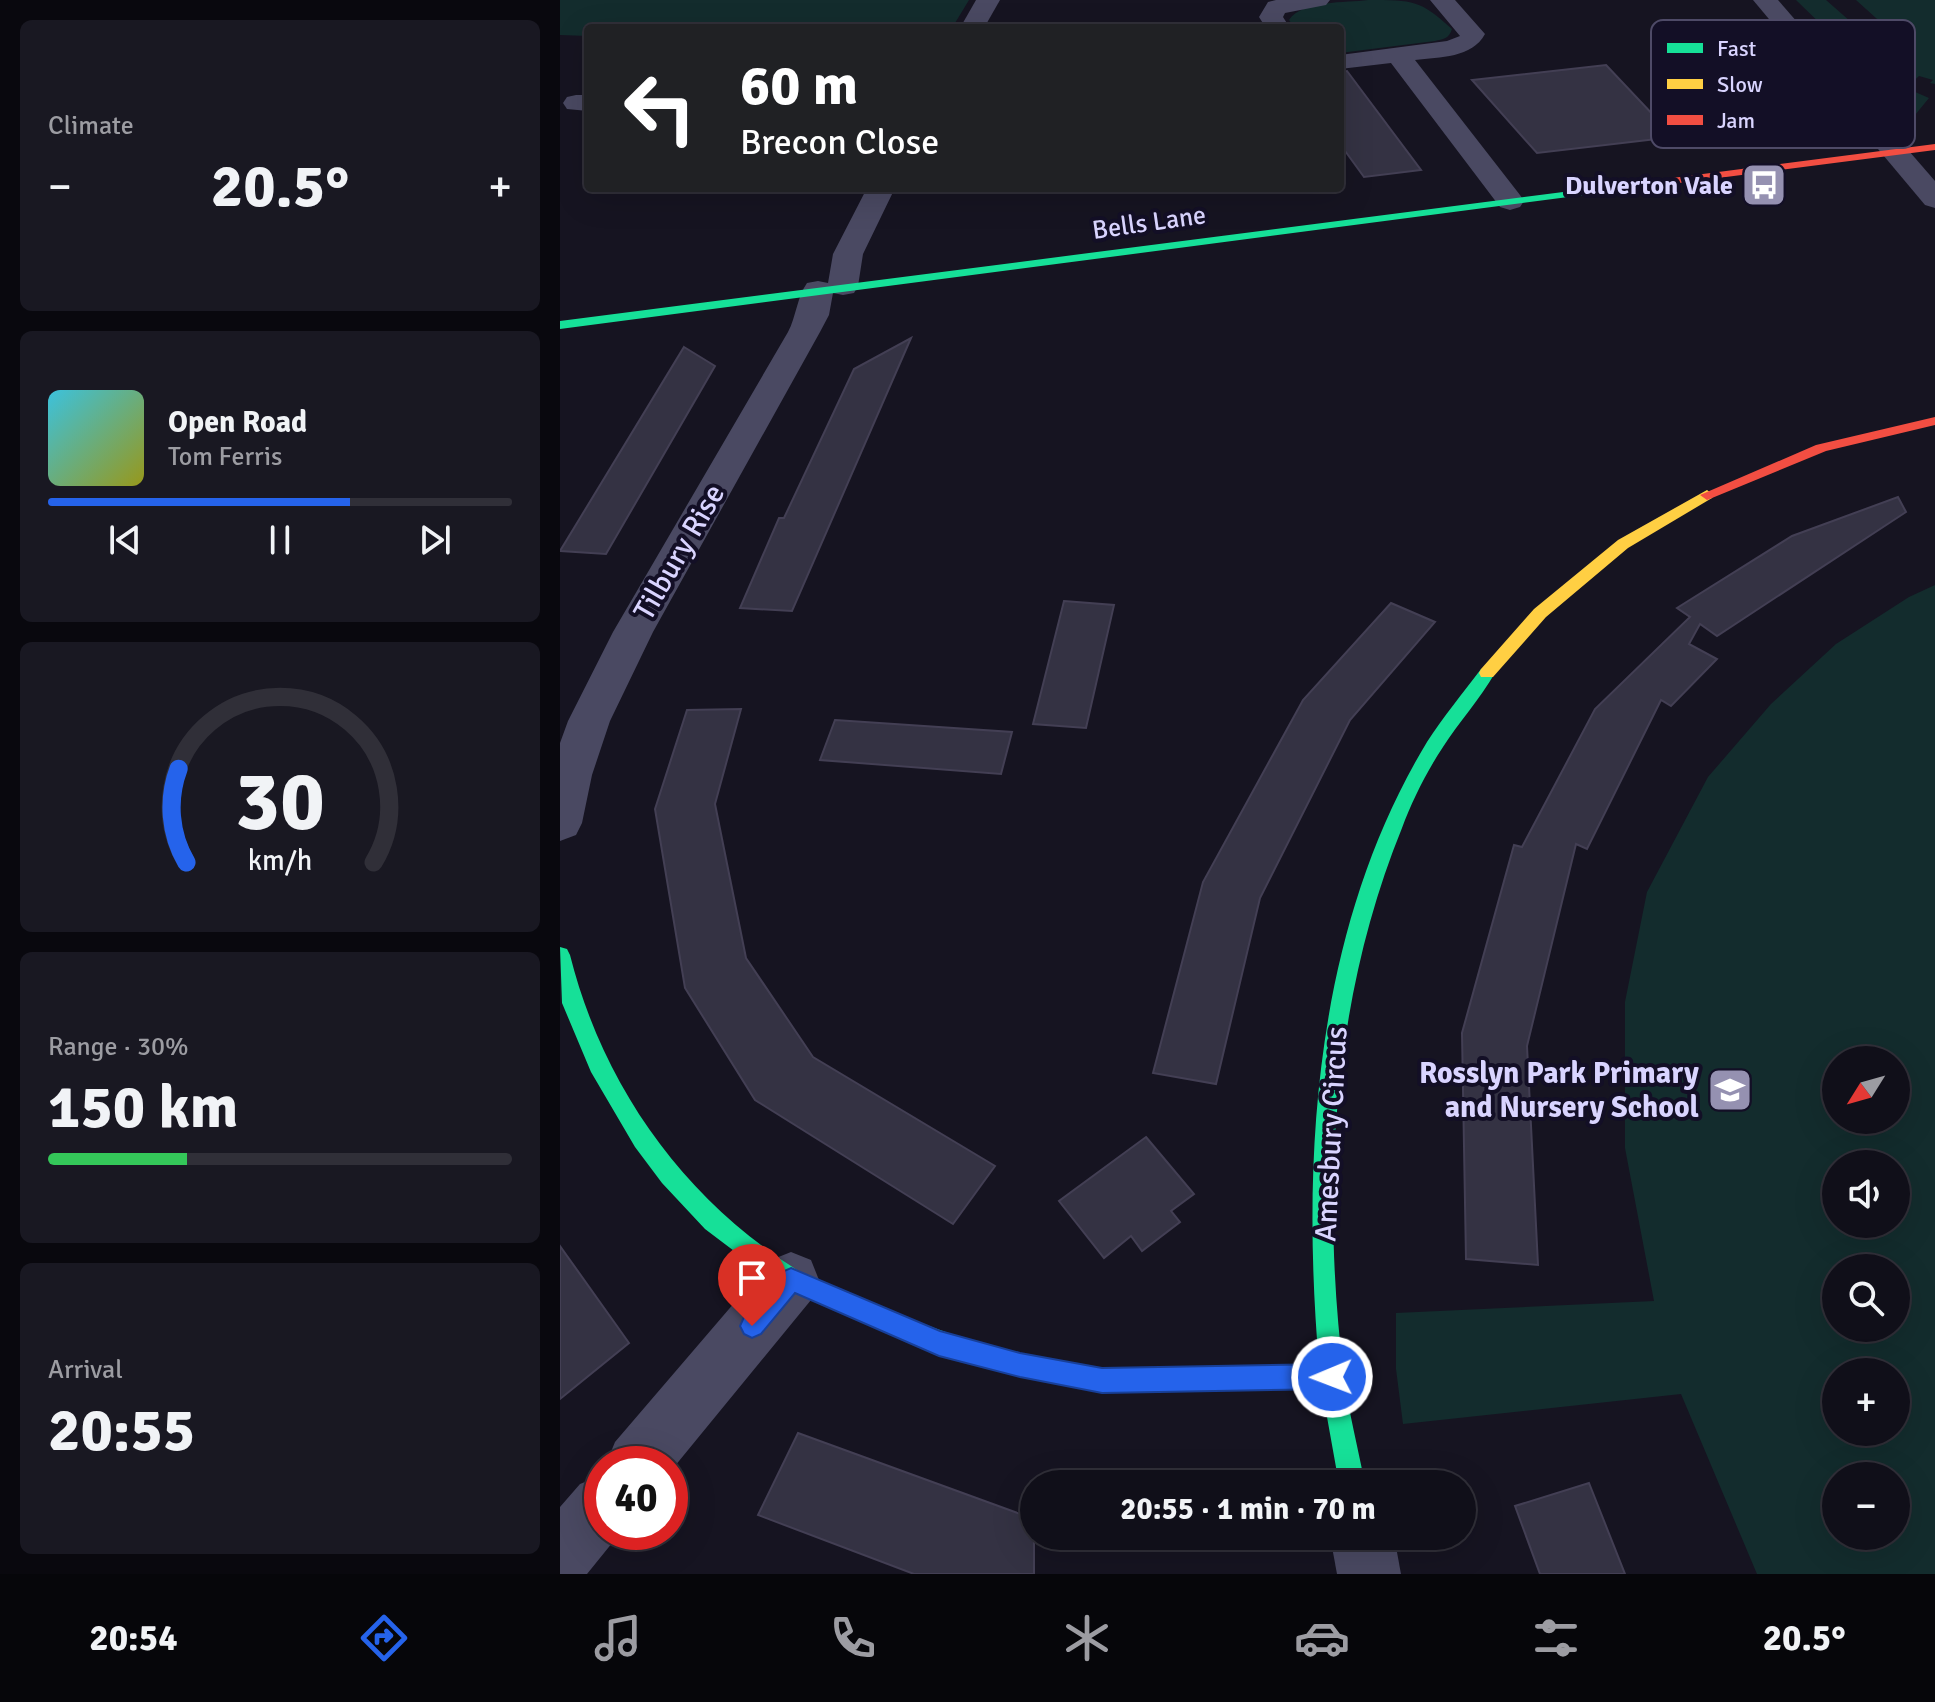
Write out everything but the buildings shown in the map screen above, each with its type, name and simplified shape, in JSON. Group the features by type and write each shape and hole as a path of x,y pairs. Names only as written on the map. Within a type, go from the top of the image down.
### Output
{"street":[{"path":"974,24 988,0"},
{"path":"1275,24 1271,17 1276,7 1318,0"},
{"path":"1344,62 1452,48 1469,41 1473,34 1442,0"},
{"path":"1765,0 1783,20"},
{"path":"1398,55 1510,201"},
{"name":"Bells Lane","path":"560,325 1935,147"},
{"path":"1891,148 1935,199"},
{"name":"Tilbury Rise","path":"560,823 570,775 589,721 633,632 830,288 879,192"},
{"name":"Amesbury Circus","path":"1349,1470 1332,1377 1324,1256 1326,1120 1340,1001 1365,898 1400,808 1442,731 1491,663 1545,606 1658,519 1780,463 1846,441 1935,421"},
{"path":"560,955 572,1003 598,1065 643,1140 670,1176 713,1221 791,1280 939,1343 1020,1365 1102,1381 1332,1377"},
{"path":"652,1446 791,1280"},
{"path":"560,1557 584,1528"},
{"path":"1365,1550 1369,1574"}],"green space":[{"path":"560,0 969,0 954,24 584,24 584,36 560,35"},
{"path":"1396,0 1415,4 1432,12 1452,29 1447,37 1435,41 1344,52 1344,24 1292,24 1289,20 1304,9 1337,2"},
{"path":"1796,0 1826,0 1849,20 1817,20"},
{"path":"1856,0 1935,0 1935,84 1930,83 1933,80 1919,76 1915,80 1915,20 1878,20"},
{"path":"1915,92 1929,98 1915,115"},
{"name":"Rosslyn Park Primary and Nursery School","path":"1935,585 1935,1574 1757,1574 1681,1394 1403,1424 1396,1369 1396,1313 1654,1301 1625,1148 1625,1002 1647,892 1708,777 1771,704 1836,644 1909,597"}],"traffic: fast":[{"path":"560,325 1618,188"},
{"path":"1349,1470 1332,1377 1324,1289 1322,1196 1327,1102 1340,1007 1362,915 1393,827 1434,745 1487,673"},
{"path":"560,955 572,1003 598,1065 643,1140 670,1176 713,1221 791,1280 939,1343 1020,1365 1102,1381 1332,1377"}],"traffic: slow":[{"path":"1487,673 1540,613 1623,544 1707,495"}],"traffic: jam":[{"path":"1618,188 1935,147"},
{"path":"1707,495 1821,448 1935,421"}],"place":[{"name":"Dulverton Vale","path":"1764,185"},
{"name":"Rosslyn Park Primary and Nursery School","path":"1730,1090"}],"route":[{"path":"752,1326 791,1280 939,1343 1020,1365 1102,1381 1332,1377"}]}
